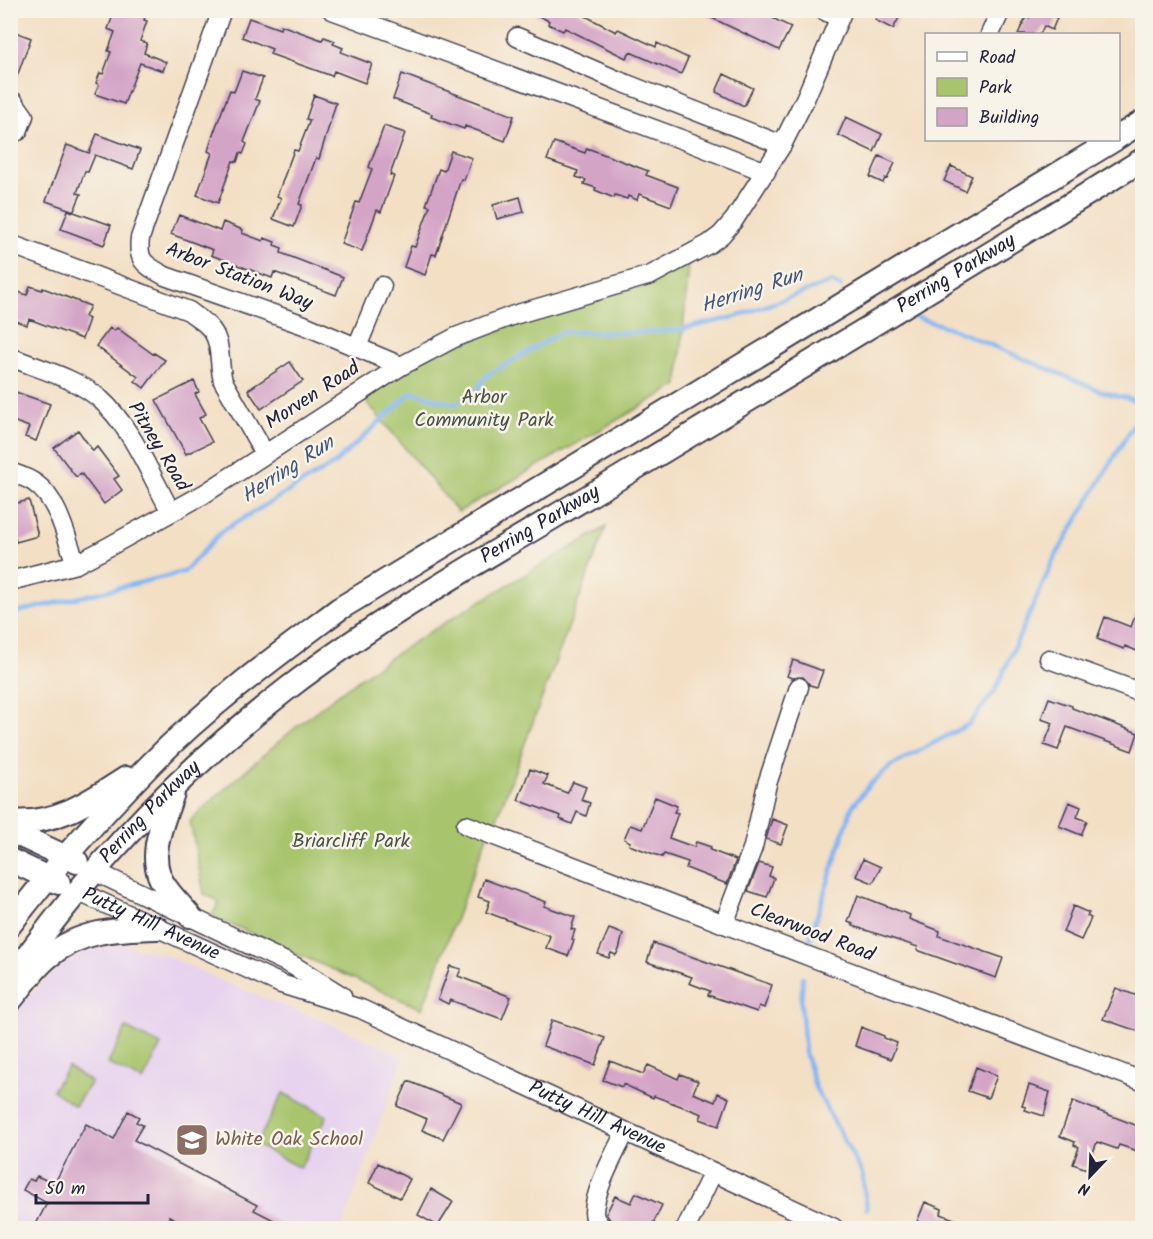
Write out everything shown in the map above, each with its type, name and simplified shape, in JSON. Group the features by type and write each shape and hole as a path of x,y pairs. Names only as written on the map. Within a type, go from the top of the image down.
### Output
{"main road":[{"path":"1120,136 1143,122"},
{"name":"Perring Parkway","path":"10,925 65,857 153,762 270,660 339,609 1112,141"},
{"name":"Perring Parkway","path":"10,981 76,891 94,871 176,786 231,734 290,687 407,607 1143,160"},
{"path":"10,820 22,822 62,815 84,805 153,762"},
{"path":"176,786 160,832 156,854 157,869 163,883 190,916"},
{"name":"Putty Hill Avenue","path":"10,831 94,871"},
{"name":"Putty Hill Avenue","path":"10,860 76,891"},
{"path":"10,1001 45,960 61,947 104,931 157,928"}],"street":[{"name":"Arbor Station Way","path":"222,10 140,238 139,254 148,266 165,276 304,325 401,366"},
{"path":"332,10 766,172"},
{"path":"990,33 1001,10"},
{"name":"Morven Road","path":"10,581 76,564 204,494 432,348 477,328 651,275 690,256 721,235 734,220 766,172 802,107 835,13"},
{"path":"518,37 619,81 782,145"},
{"path":"10,101 14,102 24,116 18,131 10,134"},
{"path":"10,244 189,311 209,327 218,344 219,367 223,381 265,454"},
{"name":"Morven Road","path":"357,347 382,286"},
{"name":"Pitney Road","path":"10,357 76,383 98,398 129,435 171,512"},
{"path":"10,472 37,484 47,494 58,514 76,564"},
{"path":"1049,658 1143,693"},
{"path":"724,924 753,847 767,784 799,687"},
{"name":"Clearwood Road","path":"466,825 1143,1081"},
{"name":"Putty Hill Avenue","path":"94,871 294,966 361,1009"},
{"name":"Putty Hill Avenue","path":"76,891 280,984 361,1009 834,1228"},
{"path":"603,1228 597,1223 594,1214 597,1198 625,1131"},
{"path":"686,1228 713,1172"}],"shaded area":[{"name":"White Oak School","path":"123,945 165,955 226,983 331,1024 404,1057 342,1228 11,1228 10,1021 19,1007 62,963 86,950 102,946"}],"green space":[{"name":"Arbor Community Park","path":"689,265 678,385 458,512 364,399 448,341"},
{"name":"Briarcliff Park","path":"606,527 494,826 491,825 422,1009 212,916 219,901 204,894 190,821 272,747 357,680 462,612"},
{"path":"126,1028 161,1045 143,1081 108,1064"},
{"path":"68,1067 91,1082 75,1106 52,1090"},
{"path":"283,1093 327,1116 300,1168 256,1145"}],"building":[{"path":"115,10 147,10 144,20 147,21 140,41 147,43 144,53 166,62 163,71 140,63 124,104 95,94 99,85 96,83 100,73 103,74 111,52 108,51 115,32 108,29"},
{"path":"527,10 574,10 616,32 618,29 656,47 657,43 688,58 681,74 630,52 626,58 565,28 563,31 548,24 549,21"},
{"path":"695,10 756,10 791,27 779,50"},
{"path":"880,10 903,10 893,29 875,20"},
{"path":"1033,10 1042,10 1057,18 1052,30 1044,26 1040,33 1018,33 1026,17 1029,18"},
{"path":"249,18 280,29 281,25 322,40 324,37 335,41 333,44 343,48 341,52 372,64 365,83 334,71 332,76 270,54 272,49 242,37"},
{"path":"10,30 31,38 12,90 10,90"},
{"path":"242,71 263,78 255,99 260,101 244,142 247,144 243,154 240,153 237,162 233,161 218,203 197,195 212,153 208,151 214,132 230,90 234,92"},
{"path":"402,74 514,116 505,141 465,126 464,129 431,117 432,114 393,99"},
{"path":"724,74 753,88 744,106 716,92"},
{"path":"314,95 336,103 319,159 316,158 299,204 302,205 294,227 273,219 281,198 277,196 294,150 298,151 310,120 306,119"},
{"path":"846,117 882,134 874,152 838,135"},
{"path":"384,126 405,133 390,175 394,176 381,212 377,210 362,251 341,244 356,202 359,203 372,169 369,167"},
{"path":"97,134 140,150 133,169 95,155 88,172 85,171 77,193 81,194 74,211 46,201 67,145 89,153"},
{"path":"554,142 585,153 587,148 648,171 646,175 678,187 671,206 639,194 637,200 628,196 627,199 615,195 614,198 584,184 586,180 576,177 578,171 547,160"},
{"path":"451,151 472,158 464,180 461,179 436,255 432,254 425,275 404,267 411,246 415,247 430,206 426,205 439,169 444,171"},
{"path":"879,156 895,163 883,183 870,177"},
{"path":"951,166 972,176 965,191 944,181"},
{"path":"520,197 524,212 497,219 493,205"},
{"path":"68,210 111,225 104,245 61,229"},
{"path":"179,215 220,231 223,222 243,230 242,233 263,241 264,238 275,242 274,245 282,248 281,253 343,277 336,295 274,272 272,278 211,255 213,250 171,234"},
{"path":"30,286 42,290 43,288 90,306 85,317 89,319 82,339 29,319 27,325 10,319 10,289 27,295"},
{"path":"110,328 114,331 117,328 165,360 144,388 135,381 138,377 96,346"},
{"path":"290,362 303,381 261,409 248,390"},
{"path":"194,381 199,392 195,394 206,414 199,418 212,442 186,454 156,400"},
{"path":"10,390 50,404 36,441 25,437 29,427 10,420"},
{"path":"78,430 93,451 97,447 119,476 114,479 122,490 104,504 81,473 76,477 54,448"},
{"path":"29,500 38,536 16,542 15,538 10,539 10,505"},
{"path":"1141,600 1143,635 1137,651 1125,646 1124,649 1097,639 1105,617 1131,627"},
{"path":"793,660 823,671 817,687 810,685 803,677 787,676"},
{"path":"1049,698 1138,733 1132,751 1067,727 1058,750 1044,745 1053,723 1041,719"},
{"path":"530,769 548,776 544,784 567,793 573,782 586,787 581,800 590,803 586,816 577,812 572,824 560,819 561,816 518,800"},
{"path":"655,797 677,806 674,812 678,813 669,838 694,847 696,842 736,860 727,884 686,868 688,862 664,854 662,857 629,845 630,842 624,839 630,825 642,829"},
{"path":"1069,802 1081,807 1077,817 1087,821 1081,835 1059,826"},
{"path":"772,819 788,825 781,844 766,839"},
{"path":"863,859 881,867 873,883 856,876"},
{"path":"759,863 772,867 769,876 774,878 767,897 748,891"},
{"path":"484,879 546,902 544,906 575,917 571,929 575,930 572,939 574,940 568,956 546,948 550,936 486,912 490,901 478,897"},
{"path":"858,895 910,915 909,919 940,931 939,936 1003,958 996,978 917,950 918,947 853,926 848,922"},
{"path":"1073,906 1089,913 1087,916 1091,918 1081,940 1063,932"},
{"path":"609,929 623,934 619,950 616,955 611,953 609,958 598,954"},
{"path":"653,943 772,985 764,1008 759,1006 757,1012 708,995 710,991 689,983 692,977 647,962"},
{"path":"450,966 461,969 458,976 511,997 502,1019 450,1000 448,1004 438,999"},
{"path":"1116,988 1143,998 1143,1033 1103,1019"},
{"path":"552,1020 605,1038 595,1065 543,1046"},
{"path":"861,1027 897,1043 891,1059 855,1046"},
{"path":"610,1061 643,1074 648,1065 678,1079 680,1074 698,1081 693,1093 715,1102 718,1093 729,1098 719,1126 700,1119 702,1114 654,1096 653,1098 623,1084 622,1087 603,1080"},
{"path":"976,1067 997,1076 988,1098 968,1091"},
{"path":"408,1081 461,1103 443,1139 422,1130 427,1119 397,1106"},
{"path":"1029,1085 1050,1092 1044,1116 1025,1110 1026,1107 1022,1106"},
{"path":"1073,1101 1143,1128 1143,1153 1119,1145 1117,1149 1097,1142 1087,1169 1073,1164 1079,1147 1074,1145 1075,1142 1060,1136"},
{"path":"128,1111 139,1117 136,1122 143,1125 134,1140 257,1205 254,1210 289,1228 193,1228 169,1216 172,1228 34,1228 47,1203 23,1190 29,1179 34,1181 37,1176 54,1184 86,1124 114,1139"},
{"path":"378,1163 410,1179 400,1198 369,1183"},
{"path":"431,1189 453,1202 438,1226 418,1215"},
{"path":"636,1193 662,1205 651,1228 614,1226 606,1214 615,1196 631,1203"},
{"path":"925,1202 942,1209 941,1214 977,1228 934,1228 917,1222"}],"waterway":[{"name":"Herring Run","path":"10,614 184,572 222,531 334,464 412,392 454,404 474,394 486,376 562,332 635,333 678,330 735,317 832,282 841,287"},
{"name":"Herring Run","path":"915,317 950,328 1103,392 1142,402"},
{"path":"809,941 852,807 869,785 891,766 969,724 995,691 1054,559 1142,410"},
{"path":"803,977 801,1003 805,1052 815,1087 862,1173 867,1209"}],"place":[{"name":"White Oak School","path":"192,1140"}]}
